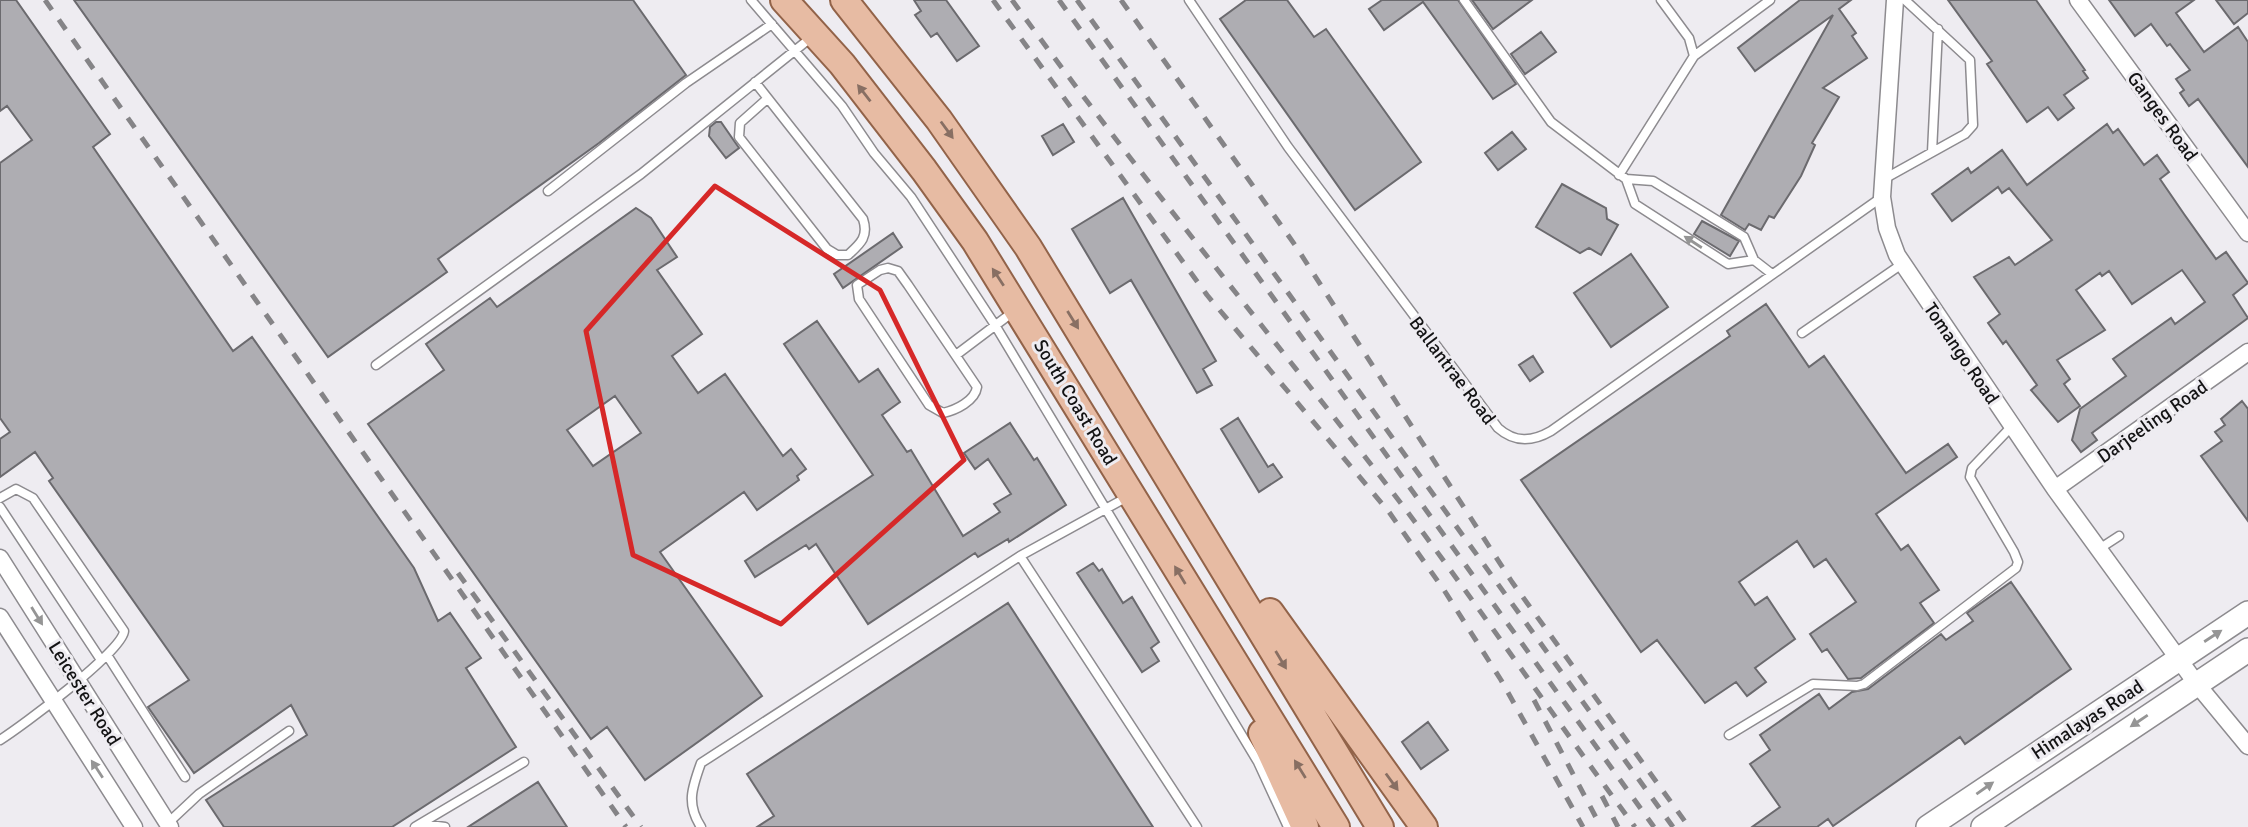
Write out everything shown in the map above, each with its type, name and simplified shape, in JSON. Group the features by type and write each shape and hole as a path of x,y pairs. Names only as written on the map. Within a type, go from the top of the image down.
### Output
{"main road":[{"name":"South Coast Road","path":"844,0 974,167 1118,392 1380,827"},
{"name":"South Coast Road","path":"784,7 805,43 924,170 1018,308 1336,827"},
{"path":"1084,417 1118,392"},
{"path":"1230,575 1269,610 1424,827"},
{"path":"1214,630 1305,827"}],"street":[{"name":"Tomango Road","path":"1895,0 1882,197 1891,240 1902,264 2055,489 2196,683 2248,746"},
{"name":"Ganges Road","path":"2078,0 2248,233"},
{"name":"Darjeeling Road","path":"2055,489 2248,352"},
{"name":"Leicester Road","path":"0,558 167,826"},
{"name":"Himalayas Road","path":"1928,827 2248,613"},
{"name":"Leicester Road","path":"0,617 134,827"},
{"name":"Himalayas Road","path":"1983,827 2248,650"}],"lane":[{"path":"751,0 784,7"},
{"name":"Ballantrae Road","path":"1189,0 1288,147 1396,295 1498,428 1514,439 1530,440 1551,431 1882,197"},
{"path":"1464,0 1551,122 1622,177 1635,204 1728,264 1754,260"},
{"path":"1661,0 1689,38 1694,56"},
{"path":"1622,177 1694,56 1770,0"},
{"path":"1884,179 1965,135 1973,125 1970,60 1905,0"},
{"path":"548,191 784,7"},
{"path":"1932,152 1938,29"},
{"path":"376,365 641,174 805,43 995,325 1258,762 1288,827"},
{"path":"755,82 863,219 866,228 863,242 848,255 837,255 827,249 739,137 740,122 768,99"},
{"path":"1622,177 1653,181 1744,237 1754,260 1772,274"},
{"path":"1802,333 1902,264"},
{"path":"880,270 898,271 956,355 967,368 977,392 958,408 939,412 929,405 868,314 857,295 858,285 880,270"},
{"path":"956,355 1018,308"},
{"path":"1729,735 1813,684 1864,684 2016,568 2018,562 2014,552 1970,477 1972,468 2012,426"},
{"path":"0,498 16,489 33,498 124,631 123,637 104,657 26,724 0,740"},
{"path":"701,827 692,813 690,792 701,763 1020,556 1131,495"},
{"path":"0,507 185,777"},
{"path":"2099,549 2119,536"},
{"path":"1020,556 1197,827"},
{"path":"167,826 199,794 289,731"},
{"path":"417,826 524,762"},
{"path":"417,826 445,827"}],"highlighted area":[{"path":"715,186 880,290 964,460 781,624 633,555 586,331"}],"building":[{"path":"0,0 16,0 110,134 93,147 233,351 252,337 414,568 438,621 450,613 481,658 466,668 516,747 392,827 224,827 206,800 307,735 291,705 194,773 148,707 189,680 49,481 53,478 35,452 0,477 0,439 10,432 0,418 0,163 32,140 7,106 0,111"},
{"path":"74,0 633,0 686,75 599,143 438,259 447,272 328,357"},
{"path":"914,0 946,0 979,46 957,61 937,33 931,37 915,15 921,11"},
{"path":"1246,0 1287,0 1314,37 1326,29 1421,162 1355,210 1220,19"},
{"path":"1382,0 1458,0 1516,84 1493,99 1423,2 1384,30 1369,9"},
{"path":"1472,0 1532,0 1493,29"},
{"path":"1800,0 1851,0 1839,9 1856,33 1852,36 1867,58 1823,88 1839,97 1812,143 1815,145 1801,176 1774,218 1769,216 1761,230 1749,224 1745,230 1721,215 1833,15 1755,71 1738,48"},
{"path":"1948,0 2036,0 2088,78 2064,95 2074,108 2058,120 2048,107 2027,122 1987,64 1992,61"},
{"path":"2109,0 2194,0 2176,13 2204,52 2238,27 2248,42 2248,167 2198,99 2189,106 2180,93 2184,90 2176,79 2190,70 2170,44 2167,46 2151,24 2135,36"},
{"path":"2216,0 2248,0 2248,13 2234,24"},
{"path":"1541,32 1556,52 1525,74 1511,54"},
{"path":"721,122 739,148 726,158 709,136 710,127"},
{"path":"1063,124 1074,142 1053,155 1042,136"},
{"path":"2107,124 2113,133 2118,129 2144,165 2157,155 2169,172 2160,179 2184,214 2216,259 2226,252 2248,283 2233,295 2248,318 2092,433 2097,440 2081,452 2072,440 2080,409 2126,376 2113,359 2171,318 2175,324 2205,302 2182,270 2132,304 2109,271 2102,276 2100,273 2076,290 2105,330 2057,360 2070,379 2064,384 2080,406 2058,422 2031,390 2037,385 2006,341 2003,344 1988,323 2000,314 1974,277 2009,257 2015,265 2052,240 2009,188 2002,193 1998,187 1952,221 1932,194 1968,168 1971,173 2002,150 2027,185"},
{"path":"1512,132 1526,149 1498,170 1485,153"},
{"path":"1562,184 1606,208 1607,219 1618,225 1601,255 1589,248 1580,253 1536,227"},
{"path":"1123,198 1216,361 1203,369 1212,385 1197,393 1131,280 1110,293 1072,229"},
{"path":"636,208 651,218 677,257 657,270 702,334 672,356 698,393 725,374 783,456 791,449 806,469 797,476 799,480 757,510 744,492 660,552 762,696 645,780 607,727 591,739 368,424 444,370 426,344 490,298 497,307","holes":["615,396 641,433 593,466 567,430"]},
{"path":"1702,221 1739,241 1730,256 1694,234"},
{"path":"893,233 902,247 843,288 834,274"},
{"path":"1631,254 1668,307 1611,347 1574,293"},
{"path":"1766,304 1809,367 1824,356 1906,473 1948,444 1957,457 1876,514 1901,550 1908,545 1939,590 1920,603 1934,623 1861,678 1848,679 1827,649 1822,652 1810,634 1856,602 1826,559 1814,567 1797,541 1739,582 1755,605 1767,597 1795,639 1755,668 1766,682 1747,696 1736,682 1705,703 1657,640 1641,652 1521,480 1730,336 1727,331"},
{"path":"817,321 859,382 878,369 900,402 882,415 907,452 911,450 963,536 1000,512 994,504 1011,494 988,459 975,469 964,453 1010,423 1034,460 1037,458 1066,505 1009,542 1008,539 978,557 975,553 868,624 816,544 809,549 806,545 755,577 745,561 873,475 784,344"},
{"path":"1533,356 1543,372 1530,381 1519,365"},
{"path":"2242,401 2248,409 2248,521 2201,456 2222,441 2215,432 2225,425 2221,419"},
{"path":"1238,418 1268,467 1273,464 1282,477 1259,492 1221,429"},
{"path":"1093,563 1099,571 1102,569 1123,603 1132,597 1159,642 1151,648 1159,661 1142,672 1077,573"},
{"path":"2011,582 2071,669 1965,744 1960,737 1833,826 1828,819 1817,827 1752,827 1780,807 1750,764 1770,750 1760,735 1819,694 1829,709 1852,692 1868,689 1941,634 1946,640 1973,621 1967,613"},
{"path":"1008,603 1153,827 757,827 774,816 747,774"},
{"path":"1428,722 1448,750 1421,769 1402,742"},
{"path":"538,782 567,827 468,827"}],"railway":[{"path":"45,0 626,827"},
{"path":"993,0 1207,295 1389,512 1444,590 1501,680 1583,827"},
{"path":"1012,0 1148,181 1413,519 1635,827"},
{"path":"1059,0 1654,827"},
{"path":"1077,0 1673,827"},
{"path":"1121,0 1295,245 1512,582 1689,827"},
{"path":"458,573 641,827"},
{"path":"1534,700 1601,827"},
{"path":"1602,796 1618,827"}]}
